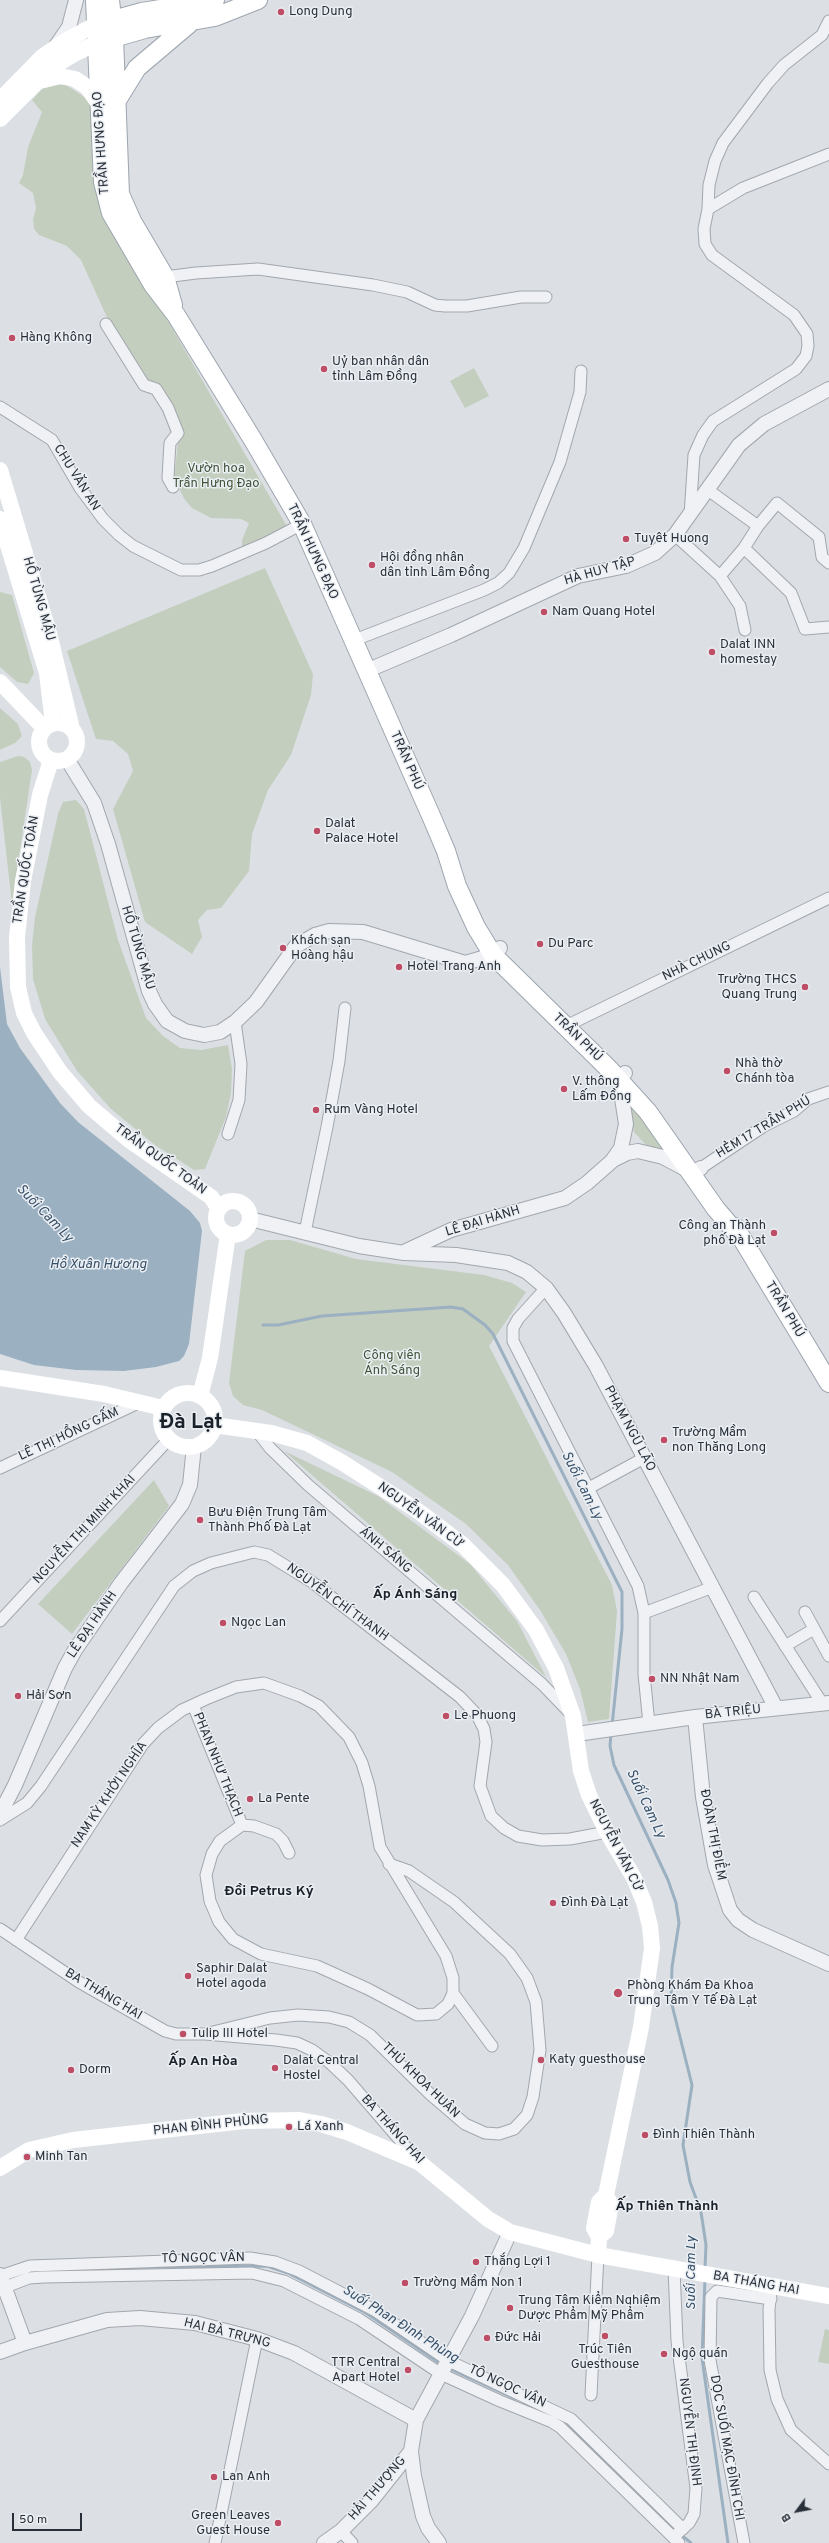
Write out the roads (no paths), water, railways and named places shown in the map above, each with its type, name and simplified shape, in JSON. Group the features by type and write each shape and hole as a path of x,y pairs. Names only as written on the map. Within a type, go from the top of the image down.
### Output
{"main road":[{"name":"TRẦN HƯNG ĐẠO","path":"95,0 97,43 108,103"},
{"name":"TRẦN HƯNG ĐẠO","path":"110,0 114,37 102,182 107,204 120,230 159,281 176,315 302,524 366,671"},
{"path":"0,100 53,49 95,25 113,19 215,0"},
{"path":"0,119 31,86 62,61 97,43 145,29 215,18 248,2"},
{"path":"31,86 52,77 68,77 87,87 108,103 137,68 190,23"},
{"name":"HỒ TÙNG MẬU","path":"0,470 49,633 72,729"},
{"name":"HỒ TÙNG MẬU","path":"0,518 47,673 49,726"},
{"name":"TRẦN PHÚ","path":"366,671 446,851 457,886 496,952 622,1076 648,1112 697,1171 716,1209 740,1237 829,1383"},
{"path":"0,682 49,726"},
{"path":"64,724 72,729 77,744 74,752 67,759 51,760 42,752 39,746 39,740 49,726 64,724"},
{"name":"TRẦN QUỐC TOẢN","path":"51,760 40,795 23,881 18,929 18,987 24,1013 34,1033 60,1072 89,1106 129,1140 211,1197 218,1209"},
{"path":"236,1201 245,1205 250,1219 243,1232 228,1234 218,1224 218,1209 226,1202 236,1201"},
{"path":"200,1396 210,1358 228,1234"},
{"path":"0,1378 104,1394 163,1408"},
{"path":"183,1393 200,1396 212,1408 214,1425 207,1438 194,1446 180,1446 169,1439 161,1424 163,1408 168,1401 183,1393"},
{"name":"NGUYỄN VĂN CỪ","path":"214,1425 256,1430 307,1443 324,1452 418,1511 463,1545 503,1585 536,1630 556,1668 573,1716 581,1771 589,1795 607,1832 634,1878 644,1902 650,1926 652,1948 641,2027 606,2195 599,2202 594,2228 599,2237 598,2255"},
{"name":"PHAN ĐÌNH PHÙNG","path":"0,2168 29,2150 56,2143 244,2120 280,2118 328,2126 391,2149 420,2163"},
{"name":"BA THÁNG HAI","path":"420,2163 488,2219 510,2232 598,2255 719,2276 771,2293 829,2296"}],"street":[{"path":"53,49 69,27 76,0"},
{"path":"690,515 694,455 703,435 713,421 796,369 806,356 808,346 806,334 794,315 712,255 705,244 704,229 708,209 710,179 723,144 768,84 784,65 822,35 829,21"},
{"path":"708,209 743,188 829,154"},
{"path":"159,281 258,269 279,270 407,292 435,305 445,306 467,306 521,297 546,297"},
{"path":"106,324 144,385 156,389 168,408 178,433 170,443 168,478 173,487"},
{"path":"352,641 484,590 498,583 509,573 524,548 560,462 580,392 581,371"},
{"name":"HÀ HUY TẬP","path":"366,671 451,635 578,576 626,566 655,554 675,535 708,490 731,454 752,433 829,389"},
{"name":"CHU VĂN AN","path":"0,407 52,440 80,488 103,519 119,535 133,546 181,570 194,571 212,566 266,543 302,524"},
{"path":"708,490 758,526"},
{"path":"720,576 744,548 758,526 778,504 819,537 822,557 829,563"},
{"path":"675,535 720,576 740,606 745,630"},
{"path":"744,548 791,593 805,629 829,627"},
{"name":"HỒ TÙNG MẬU","path":"67,759 94,803 108,844 143,977 155,1004 167,1021 185,1031 204,1035 220,1032 235,1022 256,1002 296,946 315,935 329,931 363,932 465,963 496,952"},
{"name":"NHÀ CHUNG","path":"570,1024 829,898"},
{"path":"305,1232 339,1061 345,1008"},
{"path":"228,1134 234,1118 240,1089 240,1058 235,1022"},
{"name":"LÊ ĐẠI HÀNH","path":"612,1161 621,1148 625,1136 625,1110 622,1076"},
{"name":"HẺM 17 TRẦN PHÚ","path":"697,1171 764,1126 794,1111 808,1100 829,1092"},
{"name":"LÊ ĐẠI HÀNH","path":"404,1253 451,1230 565,1198 587,1183 612,1161 627,1153 638,1151 663,1157 697,1171"},
{"path":"250,1219 359,1246 404,1253"},
{"name":"PHẠM NGŨ LÃO","path":"404,1253 456,1255 508,1263 526,1272 546,1288 564,1313 592,1359 776,1708"},
{"path":"546,1288 518,1319 513,1328 513,1341 587,1489 638,1586 644,1613 643,1725"},
{"name":"LÊ THỊ HỒNG GẤM","path":"0,1468 138,1403"},
{"name":"ÁNH SÁNG","path":"256,1430 270,1448 308,1485 542,1684 573,1716"},
{"name":"NGUYỄN THỊ MINH KHAI","path":"0,1621 169,1439"},
{"name":"LÊ ĐẠI HÀNH","path":"0,1814 15,1785 65,1668 75,1650 121,1583 182,1504 190,1485 194,1446"},
{"path":"587,1489 644,1458"},
{"name":"NGUYỄN CHÍ THANH","path":"0,1820 27,1802 41,1786 174,1586 193,1571 211,1563 254,1552 268,1555 312,1582 436,1678 473,1710 484,1729 486,1742 480,1786 491,1816 504,1828 518,1836 542,1840 570,1839 607,1832"},
{"path":"644,1613 713,1587"},
{"path":"754,1597 785,1646 826,1703"},
{"path":"805,1612 829,1656"},
{"path":"785,1646 814,1629"},
{"name":"NAM KỲ KHỞI NGHĨA","path":"16,1940 143,1744 171,1718 193,1705 236,1687 264,1683 300,1696 318,1706 349,1737 357,1751 369,1786 380,1847 389,1864"},
{"name":"BÀ TRIỆU","path":"576,1734 695,1717 826,1703"},
{"name":"PHAN NHƯ THẠCH","path":"193,1705 242,1825"},
{"name":"ĐOÀN THỊ ĐIỂM","path":"695,1717 704,1796 715,1865 730,1910 738,1920 753,1930 829,1964"},
{"name":"PHAN NHƯ THẠCH","path":"289,1853 276,1834 254,1826 242,1825 220,1841 212,1854 206,1875 210,1901 219,1922 233,1939 261,1954 317,1966 368,1989 417,2015 436,2014 448,2004 453,1993"},
{"path":"389,1864 446,1956 453,1978 453,1993 492,2046"},
{"name":"THỦ KHOA HUÂN","path":"205,2034 270,2018 298,2015 329,2017 349,2022 370,2035 430,2094 465,2124 485,2133 499,2134 514,2129 527,2115 529,2109 538,2073 540,2050 536,2002 527,1978 510,1954 454,1902 409,1871 389,1864"},
{"name":"BA THÁNG HAI","path":"0,1929 80,1982 165,2031 176,2034 205,2034 297,2043 312,2050 330,2063 348,2080 420,2163"},
{"name":"HẢI THƯỢNG","path":"324,2543 341,2531 372,2500 411,2451 416,2420 449,2360 510,2232"},
{"path":"591,2395 598,2255"},
{"name":"TÔ NGỌC VÂN","path":"1,2280 30,2266 250,2258 275,2262 299,2271 374,2310 449,2360 569,2421 677,2536"},
{"name":"NGUYỄN THỊ ĐỊNH","path":"677,2536 694,2514 696,2488 677,2341 680,2270"},
{"name":"TÔ NGỌC VÂN","path":"1,2280 36,2277 167,2276 210,2272 267,2275 298,2286 359,2319 441,2374 500,2401 537,2414 560,2427 677,2536"},
{"path":"1,2280 25,2342"},
{"name":"DỌC SUỐI MẠC ĐĨNH CHI","path":"744,2543 710,2360 711,2297 716,2291 771,2293"},
{"path":"771,2293 769,2302 770,2370 777,2399 791,2430 829,2464"},
{"name":"HAI BÀ TRƯNG","path":"0,2352 25,2342 107,2320 140,2318 195,2323 257,2339 294,2353 324,2368 416,2420"},
{"path":"215,2543 257,2339"},
{"path":"411,2451 414,2476 423,2516 428,2528 439,2543"},
{"path":"341,2531 352,2543"}],"water":[{"name":"Hồ Xuân Hương","path":"0,967 7,1024 20,1048 60,1103 78,1122 190,1211 200,1223 202,1231 189,1344 184,1356 179,1361 156,1367 124,1371 76,1370 34,1365 0,1354"}],"waterway":[{"name":"Suối Cam Ly","path":"263,1325 278,1325 322,1316 451,1307 463,1309 485,1325 493,1334 622,1592 622,1629 612,1726"},
{"name":"Suối Cam Ly","path":"611,1733 610,1746 614,1765 668,1880 676,1903 679,1923 672,1967 671,2001 692,2085 683,2145 690,2182 701,2212 706,2245 705,2268"},
{"name":"Suối Phan Đình Phùng","path":"144,2267 267,2266 288,2273 366,2313 441,2364"},
{"name":"Suối Cam Ly","path":"705,2278 702,2358 728,2543"},
{"name":"Suối Phan Đình Phùng","path":"448,2368 516,2399"},
{"name":"Suối Phan Đình Phùng","path":"561,2419 676,2530"},
{"name":"Suối Phan Đình Phùng","path":"680,2534 691,2543"}],"place":[{"name":"Long Dung","path":"281,12"},
{"name":"Hàng Không","path":"12,338"},
{"name":"Uỷ ban nhân dân tỉnh Lâm Đồng","path":"324,369"},
{"name":"Tuyêt Huong","path":"626,539"},
{"name":"Hội đồng nhân dân tỉnh Lâm Đồng","path":"372,565"},
{"name":"Nam Quang Hotel","path":"544,612"},
{"name":"Dalat INN homestay","path":"712,652"},
{"name":"Dalat Palace Hotel","path":"317,831"},
{"name":"Du Parc","path":"540,944"},
{"name":"Khách sạn Hoàng hậu","path":"283,948"},
{"name":"Hotel Trang Anh","path":"399,967"},
{"name":"Trường THCS Quang Trung","path":"805,987"},
{"name":"Nhà thờ Chánh tòa","path":"727,1071"},
{"name":"V. thông Lấm Đồng","path":"564,1089"},
{"name":"Rum Vàng Hotel","path":"316,1110"},
{"name":"Công an Thành phố Đà Lạt","path":"774,1233"},
{"name":"Trường Mầm non Thăng Long","path":"664,1440"},
{"name":"Bưu Điện Trung Tâm Thành Phố Đà Lạt","path":"200,1520"},
{"name":"Ngọc Lan","path":"223,1623"},
{"name":"NN Nhật Nam","path":"652,1679"},
{"name":"Hải Sơn","path":"18,1696"},
{"name":"Le Phuong","path":"446,1716"},
{"name":"La Pente","path":"250,1799"},
{"name":"Đình Đà Lạt","path":"553,1903"},
{"name":"Saphir Dalat Hotel agoda","path":"188,1976"},
{"name":"Phòng Khám Đa Khoa Trung Tâm Y Tế Đà Lạt","path":"618,1993"},
{"name":"Tulip III Hotel","path":"183,2034"},
{"name":"Katy guesthouse","path":"541,2060"},
{"name":"Dalat Central Hostel","path":"275,2068"},
{"name":"Dorm","path":"71,2070"},
{"name":"Lá Xanh","path":"289,2127"},
{"name":"Đình Thiên Thành","path":"645,2135"},
{"name":"Minh Tan","path":"27,2157"},
{"name":"Thắng Lợi 1","path":"476,2262"},
{"name":"Trường Mầm Non 1","path":"405,2283"},
{"name":"Trung Tâm Kiểm Nghiệm Dược Phẩm Mỹ Phẩm","path":"510,2308"},
{"name":"Trúc Tiên Guesthouse","path":"605,2336"},
{"name":"Đức Hải","path":"487,2338"},
{"name":"Ngộ quán","path":"664,2354"},
{"name":"TTR Central Apart Hotel","path":"408,2370"},
{"name":"Lan Anh","path":"214,2477"},
{"name":"Green Leaves Guest House","path":"278,2523"}],"district":[{"name":"Đà Lạt","path":"191,1424"},
{"name":"Ấp Ánh Sáng","path":"415,1595"},
{"name":"Đồi Petrus Ký","path":"269,1892"},
{"name":"Ấp An Hòa","path":"203,2062"},
{"name":"Ấp Thiên Thành","path":"667,2207"}],"park label":[{"name":"Vườn hoa Trần Hưng Đạo","path":"216,476"},
{"name":"Công viên Ánh Sáng","path":"392,1364"}]}
